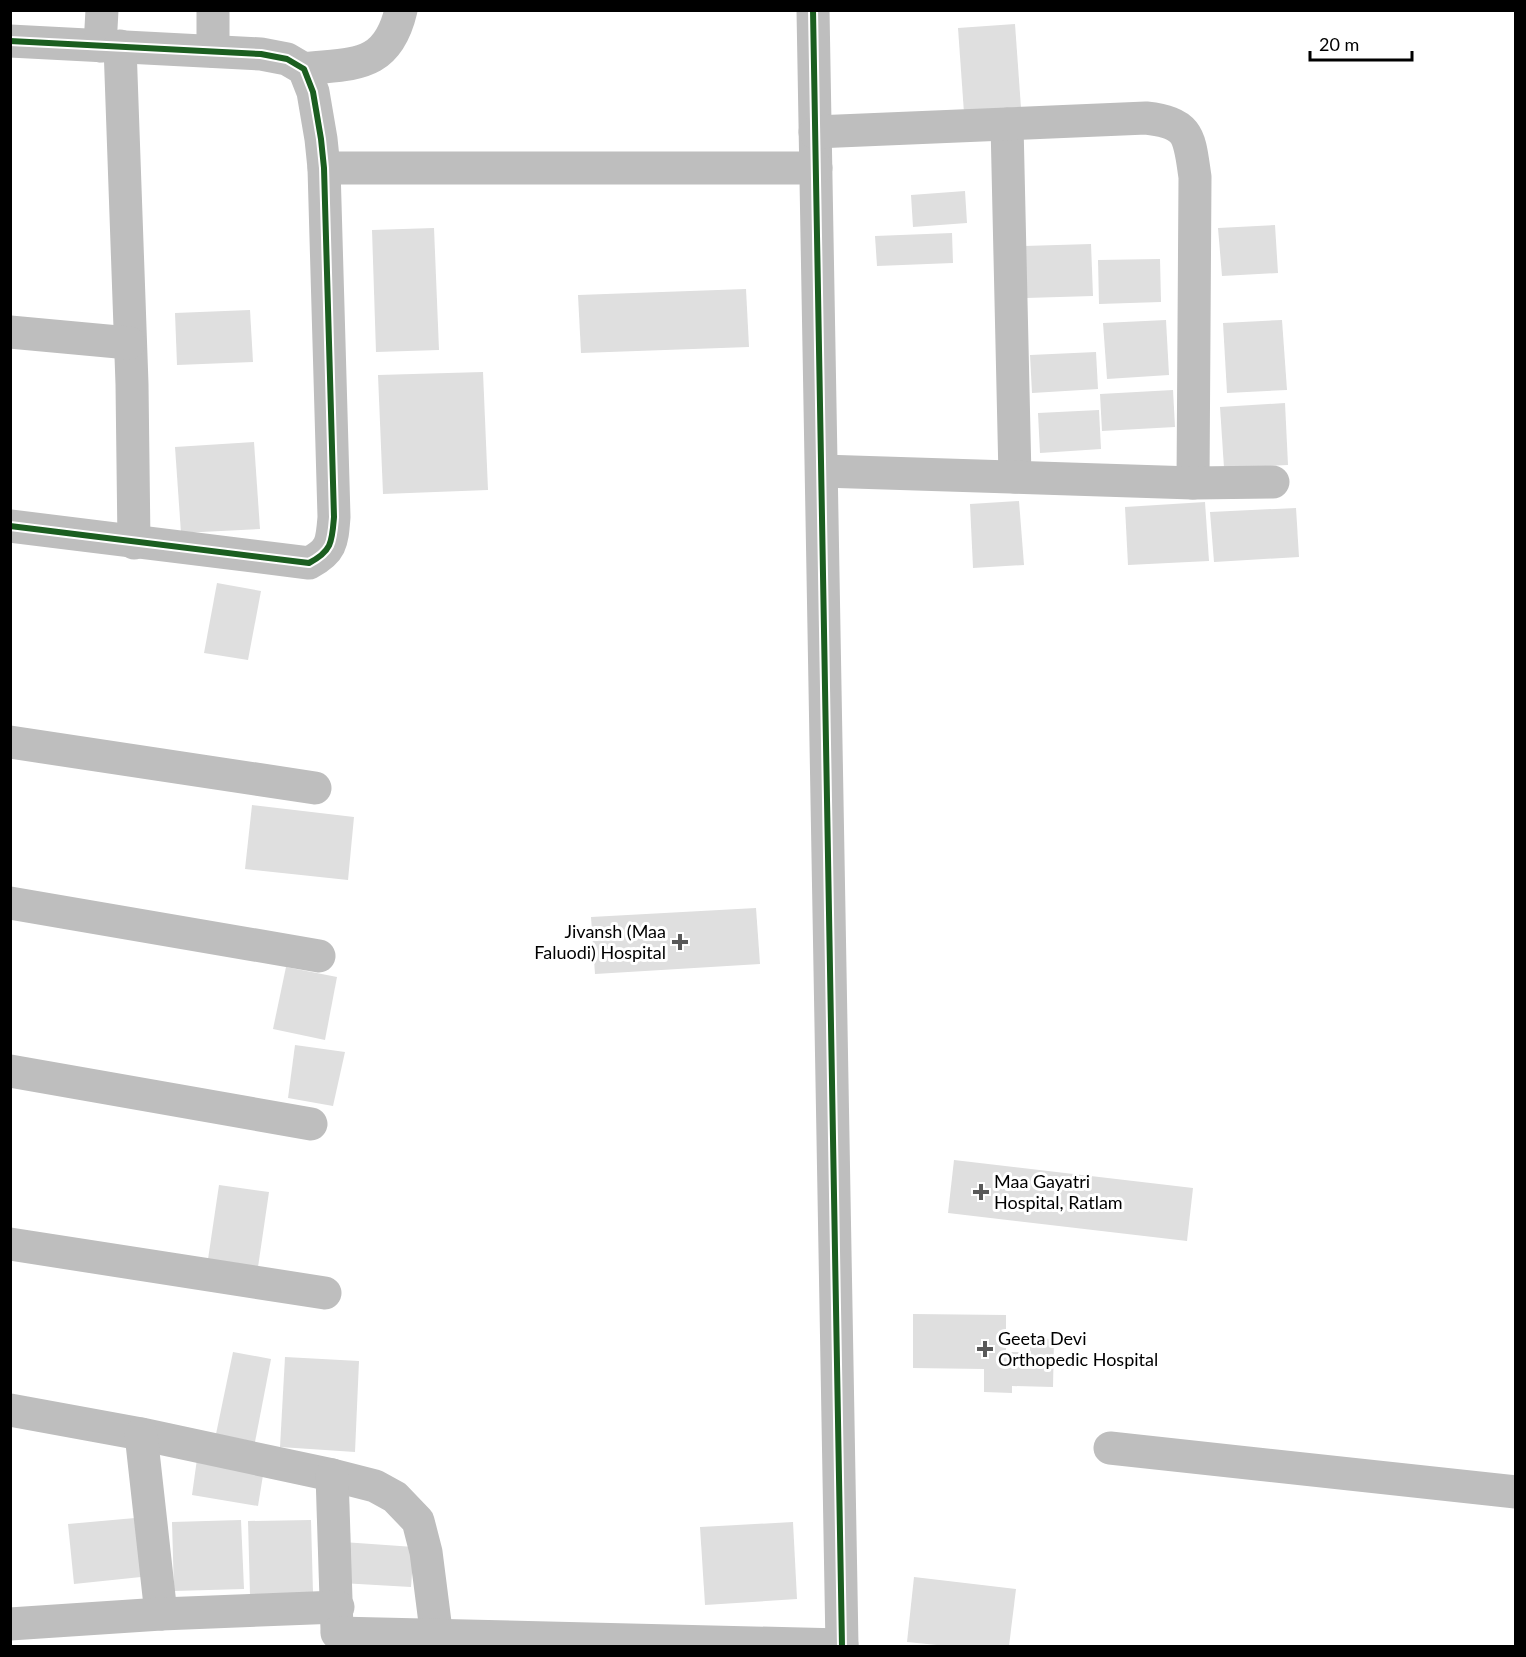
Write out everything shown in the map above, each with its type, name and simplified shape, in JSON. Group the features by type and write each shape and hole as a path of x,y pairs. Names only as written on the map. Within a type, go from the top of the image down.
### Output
{"street":[{"path":"102,10 110,46 129,343 134,543"},
{"path":"213,10 213,51"},
{"path":"10,41 261,54 287,59 304,69 364,62 384,49 397,26 401,10"},
{"path":"10,1624 161,1614 337,1629 438,1641 842,1646 813,10"},
{"path":"10,526 309,564 322,556 332,544 334,517 324,168 313,92 304,69"},
{"path":"815,132 1146,118 1167,120 1180,126 1190,142 1195,177 1193,483"},
{"path":"1007,124 1014,477"},
{"path":"324,168 816,168"},
{"path":"10,332 129,343"},
{"path":"822,471 1193,483 1274,482"},
{"path":"10,742 315,788"},
{"path":"10,903 320,956"},
{"path":"10,1071 311,1124"},
{"path":"10,1244 325,1293"},
{"path":"10,1410 141,1434 375,1486 395,1497 418,1521 426,1552 438,1641"},
{"path":"141,1434 161,1614"},
{"path":"1110,1448 1515,1492"},
{"path":"332,1475 337,1629"}],"building":[{"path":"1015,24 1021,108 964,113 958,28"},
{"path":"965,191 967,223 913,227 911,195"},
{"path":"1275,225 1278,273 1222,276 1218,228"},
{"path":"434,228 439,350 376,352 372,230"},
{"path":"952,233 953,263 877,266 875,236"},
{"path":"1091,244 1093,296 1026,298 1024,246"},
{"path":"1160,259 1161,302 1099,304 1098,260"},
{"path":"746,289 749,347 581,353 578,295"},
{"path":"250,310 253,362 177,365 175,313"},
{"path":"1166,320 1169,375 1107,379 1103,323"},
{"path":"1282,320 1287,390 1227,393 1223,323"},
{"path":"1096,352 1098,389 1032,393 1030,355"},
{"path":"483,372 488,490 383,494 378,375"},
{"path":"1173,390 1175,427 1102,431 1100,394"},
{"path":"1285,403 1288,465 1224,468 1220,407"},
{"path":"1099,410 1101,449 1040,453 1038,413"},
{"path":"254,442 260,529 181,533 175,447"},
{"path":"1019,501 1024,565 973,568 970,504"},
{"path":"1205,502 1209,561 1128,565 1125,507"},
{"path":"1296,508 1299,557 1214,562 1210,512"},
{"path":"217,583 261,591 248,660 204,653"},
{"path":"252,805 354,817 348,880 245,869"},
{"path":"756,908 760,964 595,974 591,917"},
{"path":"286,967 337,977 325,1040 273,1029"},
{"path":"295,1045 345,1052 333,1106 288,1098"},
{"path":"954,1160 1193,1188 1187,1241 948,1213"},
{"path":"219,1185 269,1192 257,1274 207,1266"},
{"path":"913,1314 1006,1315 1006,1352 1030,1352 1030,1338 1054,1339 1053,1387 1012,1386 1012,1393 984,1392 984,1369 913,1368"},
{"path":"233,1352 271,1359 255,1442 216,1434"},
{"path":"285,1357 359,1361 355,1452 280,1447"},
{"path":"197,1459 264,1469 258,1506 192,1495"},
{"path":"135,1518 141,1577 74,1584 68,1524"},
{"path":"241,1520 244,1589 174,1591 172,1522"},
{"path":"311,1520 313,1593 250,1594 248,1521"},
{"path":"793,1522 797,1599 705,1605 700,1527"},
{"path":"343,1542 414,1547 411,1587 341,1583"},
{"path":"914,1577 1016,1589 1009,1646 947,1646 907,1642"}],"cycle path":[{"path":"813,10 842,1646"},
{"path":"10,41 261,54 287,59 304,69 313,92 324,168 334,517 329,545 317,559 309,563 10,526"}],"place":[{"name":"Jivansh (Maa Faluodi) Hospital","path":"680,942"},
{"name":"Maa Gayatri Hospital, Ratlam","path":"981,1192"},
{"name":"Geeta Devi Orthopedic Hospital","path":"985,1349"}]}
